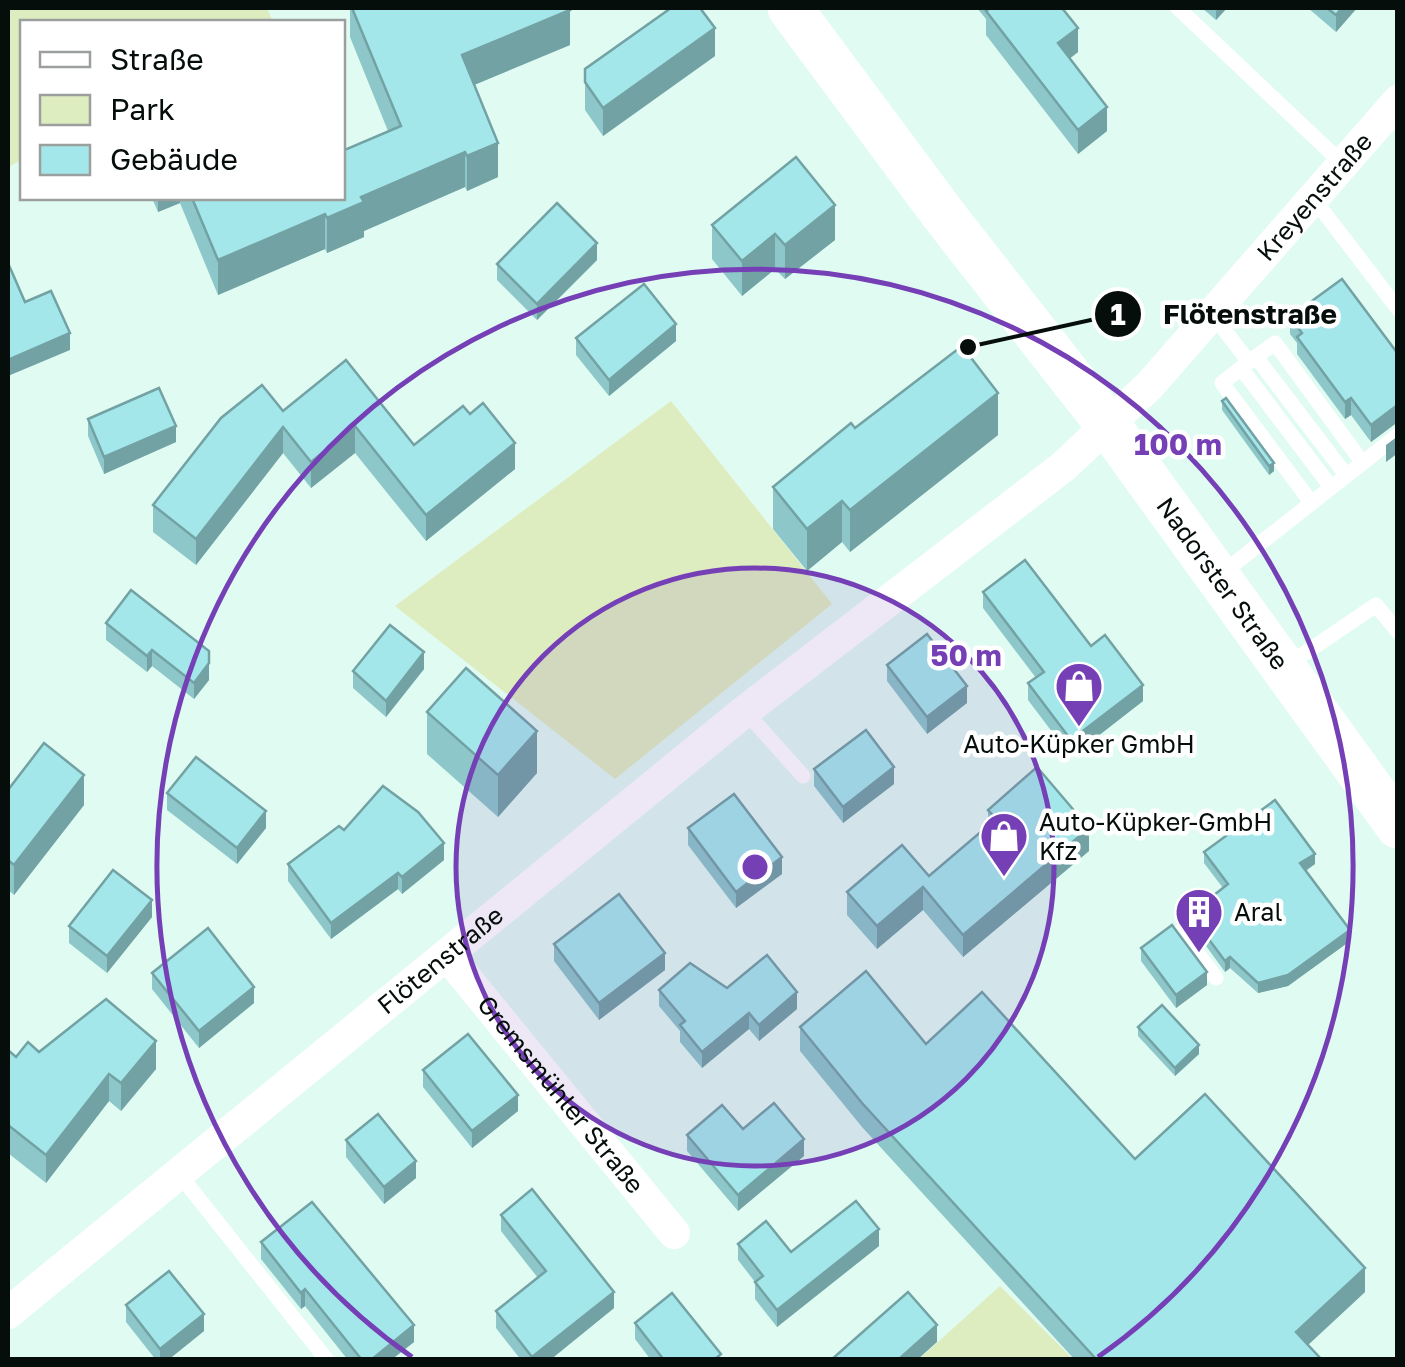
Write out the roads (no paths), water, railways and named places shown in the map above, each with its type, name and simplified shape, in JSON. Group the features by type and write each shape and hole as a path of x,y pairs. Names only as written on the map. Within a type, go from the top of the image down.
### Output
{"street":[{"name":"Nadorster Straße","path":"791,8 943,214 1108,425 1398,826"},
{"name":"Kreyenstraße","path":"1108,425 1150,385 1398,101"},
{"name":"Flötenstraße","path":"8,1313 745,710 1064,466 1108,425"},
{"name":"Gremsmühler Straße","path":"447,955 674,1233"}],"lane":[{"path":"1178,8 1343,164"},
{"path":"1313,198 1398,309"},
{"path":"1211,312 1330,487"},
{"path":"1311,502 1222,383 1275,342 1362,462"},
{"path":"1248,363 1346,476"},
{"path":"1346,439 1360,428"},
{"path":"1216,578 1398,435"},
{"path":"1281,669 1376,605 1398,632"},
{"path":"745,710 802,776"},
{"path":"1181,931 1216,978"},
{"path":"178,1174 326,1360"}],"place":[{"name":"Flötenstraße","path":"968,347"},
{"name":"Auto-Küpker GmbH","path":"1079,728"},
{"name":"Auto-Küpker-GmbH Kfz","path":"1004,878"},
{"name":"Aral","path":"1199,954"}]}
